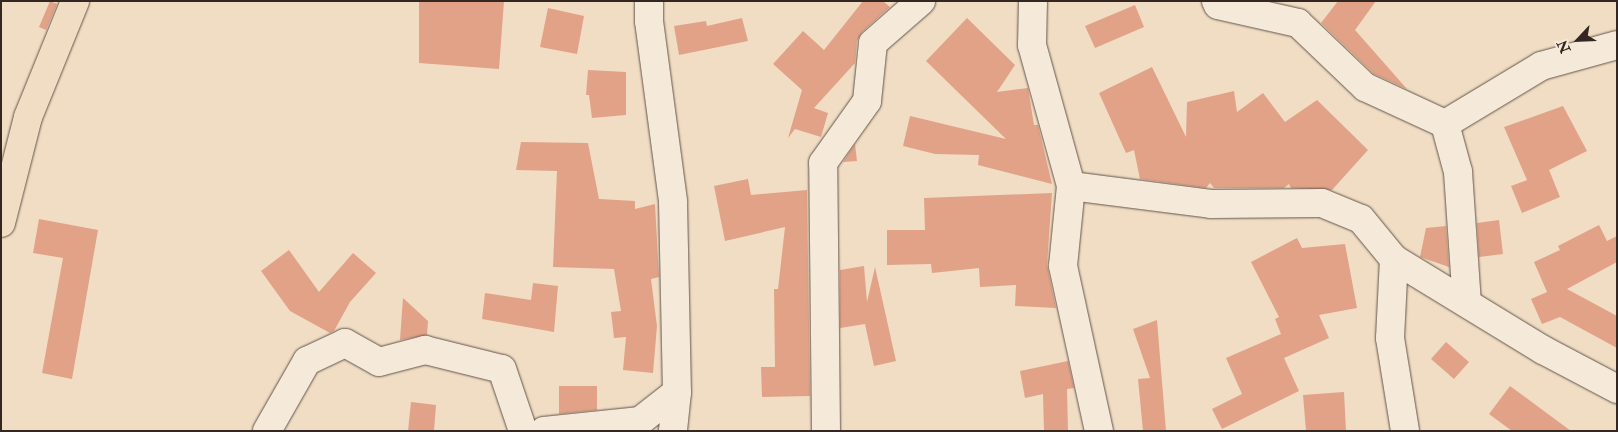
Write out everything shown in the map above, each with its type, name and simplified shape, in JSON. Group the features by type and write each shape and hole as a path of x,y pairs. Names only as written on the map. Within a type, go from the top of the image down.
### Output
{"main road":[{"path":"1,223 28,117 75,1"}],"street":[{"path":"649,1 673,202 677,392 673,431"},
{"path":"826,431 823,163 867,101 874,43 921,1"},
{"path":"1033,1 1032,45 1071,186 1063,266 1099,431"},
{"path":"1216,1 1218,5 1298,23 1365,87 1445,124"},
{"path":"1445,124 1541,66 1617,45"},
{"path":"1445,124 1458,172 1467,304"},
{"path":"1071,186 1212,204 1322,203 1361,219 1394,259 1543,350 1617,388"},
{"path":"1394,259 1390,338 1405,431"},
{"path":"267,431 307,361 345,343 379,362 425,350 502,369 523,431"},
{"path":"544,431 640,422 677,392"}],"building":[{"path":"50,1 57,4 46,30 39,27"},
{"path":"419,1 504,1 499,69 419,63"},
{"path":"863,1 883,1 890,7 862,32 857,41 855,63 814,108 828,113 821,137 795,129 788,138 802,90 773,64 803,31 824,50"},
{"path":"1338,1 1376,1 1355,30 1407,89 1374,74 1321,23"},
{"path":"1135,5 1144,27 1095,48 1085,26"},
{"path":"548,8 584,16 577,54 540,47"},
{"path":"742,18 748,41 679,55 674,26 706,21 707,26"},
{"path":"967,18 1015,65 997,92 1028,88 1034,125 1038,125 1052,184 978,165 979,155 935,154 903,146 910,116 1006,139 926,61"},
{"path":"1152,67 1186,137 1187,102 1234,91 1237,112 1263,93 1285,122 1317,100 1368,150 1332,190 1291,188 1289,184 1284,188 1214,188 1210,183 1206,188 1140,179 1134,150 1126,153 1099,93"},
{"path":"588,70 626,72 626,115 592,118 589,95 586,95"},
{"path":"1563,106 1587,151 1549,170 1560,197 1522,213 1511,186 1527,180 1504,127"},
{"path":"521,142 588,143 599,199 635,201 635,209 655,204 659,277 651,279 657,326 653,373 623,370 626,337 614,338 611,312 621,311 614,269 553,267 557,171 516,170"},
{"path":"855,144 857,161 843,162"},
{"path":"748,179 751,195 807,190 810,396 762,397 761,367 775,367 774,289 778,289 785,227 725,241 714,186"},
{"path":"1052,193 1047,265 1056,308 1015,306 1016,285 980,287 979,268 932,273 931,264 887,265 887,230 925,230 924,198"},
{"path":"39,219 98,230 72,379 42,373 63,258 33,253"},
{"path":"1499,220 1503,254 1479,257 1477,223"},
{"path":"1599,225 1607,241 1617,236 1617,262 1567,289 1617,316 1617,348 1560,317 1542,324 1531,299 1547,292 1534,262 1560,250 1558,246"},
{"path":"1446,226 1449,267 1420,257 1426,228"},
{"path":"1297,238 1302,248 1345,244 1357,308 1319,315 1329,338 1284,358 1299,391 1222,429 1212,409 1242,394 1226,358 1281,334 1275,319 1279,317 1251,262"},
{"path":"289,250 319,292 353,253 376,273 350,302 334,331 330,333 290,311 261,271"},
{"path":"864,266 867,302 875,267 896,361 874,366 865,324 840,328 840,270"},
{"path":"533,283 558,286 554,332 482,319 485,293 531,300"},
{"path":"403,298 428,321 427,335 400,340"},
{"path":"1157,320 1166,431 1143,431 1138,379 1150,378 1133,329"},
{"path":"1446,342 1469,362 1454,379 1431,359"},
{"path":"1068,361 1074,388 1067,389 1068,431 1044,431 1043,394 1025,398 1020,371"},
{"path":"559,386 597,386 597,410 559,414"},
{"path":"1510,386 1571,431 1512,431 1489,414"},
{"path":"1344,392 1346,431 1306,431 1303,395"},
{"path":"411,402 436,405 434,431 408,431"}]}
